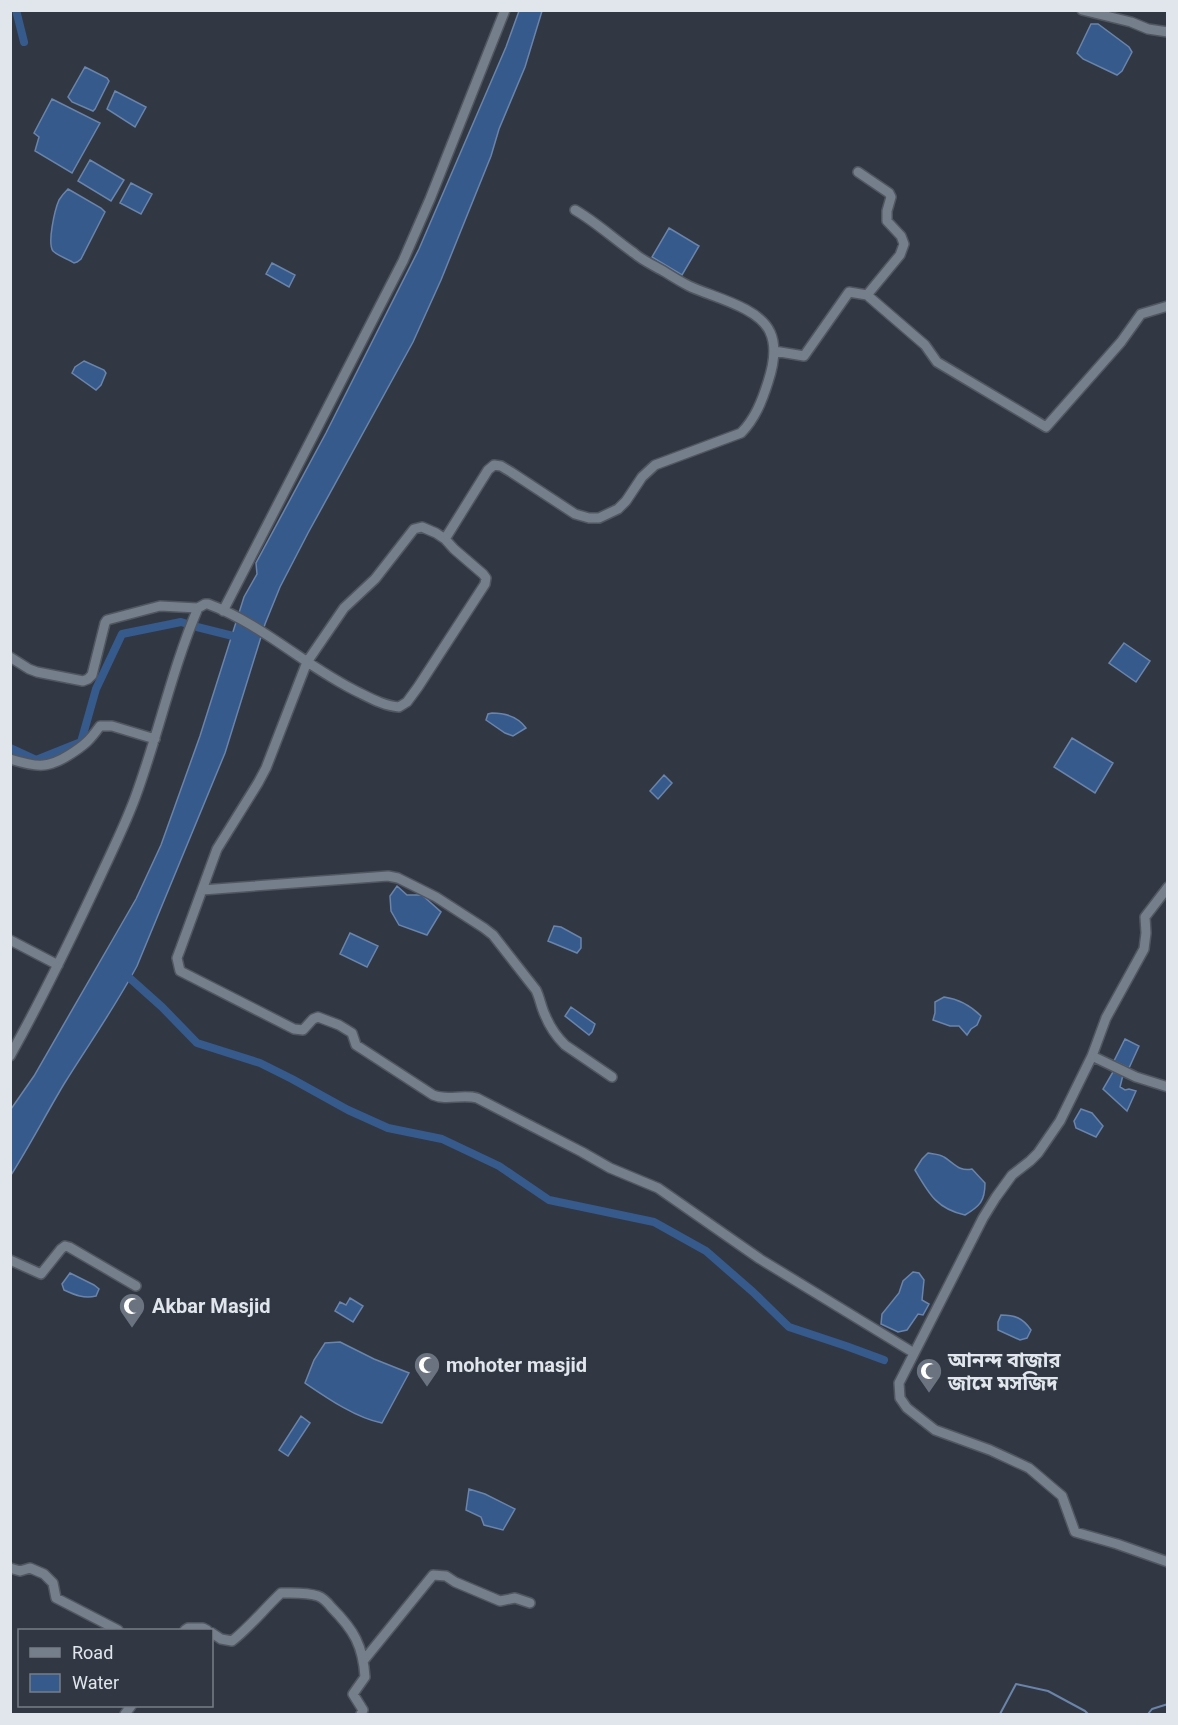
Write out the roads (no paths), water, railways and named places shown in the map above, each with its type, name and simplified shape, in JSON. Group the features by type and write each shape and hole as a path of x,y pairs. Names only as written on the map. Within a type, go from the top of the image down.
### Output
{"street":[{"path":"224,611 403,261 505,10"},
{"path":"1082,10 1131,22 1148,29 1167,32"},
{"path":"858,172 891,196 887,221 901,236 904,244 900,255 867,294"},
{"path":"445,539 488,470 494,465 511,472 575,514 599,518 618,509 642,477 655,465 741,433 748,427 758,410 772,370 774,351 771,333 765,324 753,314 689,286 636,255 575,210"},
{"path":"774,351 804,356 849,292 867,294 925,345 937,362 1046,427 1121,342 1141,314 1167,306"},
{"path":"10,1056 78,925 134,801 197,612 208,604 224,611 270,637 307,662 341,684 384,704 399,707 407,702 486,581 483,573 445,539 422,527 414,529 375,579 344,608 307,662 266,768 217,849 177,958 180,971 294,1029 303,1030 318,1017 329,1020 352,1033 354,1043 358,1047 433,1095 445,1099 462,1096 477,1098 610,1168 651,1184 760,1259 914,1353"},
{"path":"10,657 37,672 83,681 92,675 107,620 160,606 197,612"},
{"path":"10,759 41,766 55,764 87,743 100,726 112,726 155,739"},
{"path":"202,890 388,876 398,878 436,897 493,936 537,990 544,1014 561,1041 612,1077"},
{"path":"1167,887 1145,917 1144,949 1107,1018 1078,1087 1048,1140 1030,1161 1012,1175 991,1204 899,1383 900,1398 907,1408 935,1430 990,1450 1029,1468 1062,1496 1076,1532 1167,1562"},
{"path":"10,940 58,965"},
{"path":"1092,1056 1136,1077 1167,1087"},
{"path":"10,1260 41,1274 65,1246 136,1286"},
{"path":"10,1568 20,1571 30,1568 44,1574 53,1583 56,1598 116,1629"},
{"path":"364,1660 433,1575 446,1576 500,1601 515,1598 530,1603"},
{"path":"213,1634 221,1639 232,1641 244,1632 281,1593 321,1596 354,1633 364,1660 365,1677 353,1694 363,1710 361,1714"},
{"path":"186,1629 205,1629"}],"water":[{"path":"519,11 542,11 525,67 441,280 413,342 280,587 265,624 225,753 137,966 11,1175 11,1109 34,1076 136,899 161,845 200,736 244,597 257,574 256,563 326,433 419,249 506,47"},
{"path":"1091,24 1098,24 1129,47 1132,52 1122,71 1117,75 1083,59 1077,53"},
{"path":"85,67 109,81 93,111 72,102 68,97"},
{"path":"115,91 146,107 135,127 107,109"},
{"path":"52,99 100,123 72,173 35,151 39,137 34,133"},
{"path":"90,160 124,180 111,201 78,181"},
{"path":"131,183 152,194 141,214 120,203"},
{"path":"68,189 105,212 81,259 74,263 53,251 51,247 52,226 57,204"},
{"path":"669,228 699,246 682,275 652,257"},
{"path":"272,263 295,275 289,287 266,274"},
{"path":"84,361 106,373 96,390 72,373 75,367"},
{"path":"1124,643 1150,661 1136,682 1109,663"},
{"path":"488,714 511,716 526,728 513,736 505,733 486,720"},
{"path":"1072,738 1113,763 1095,793 1054,767"},
{"path":"664,775 672,783 658,799 650,791"},
{"path":"397,886 407,895 422,895 441,912 427,935 399,925 391,911 390,896"},
{"path":"554,926 561,927 581,938 581,948 577,953 548,941"},
{"path":"350,933 378,946 367,967 340,954"},
{"path":"944,997 964,1003 981,1016 977,1025 967,1035 959,1026 950,1026 933,1020 935,1002"},
{"path":"571,1007 595,1024 589,1035 565,1016"},
{"path":"1125,1039 1139,1046 1129,1068 1114,1061"},
{"path":"1113,1072 1123,1075 1120,1087 1136,1091 1127,1111 1103,1089"},
{"path":"1081,1109 1092,1113 1103,1126 1096,1137 1076,1128 1074,1121"},
{"path":"928,1153 942,1156 960,1168 972,1169 985,1183 983,1199 978,1206 965,1215 947,1209 935,1199 915,1170"},
{"path":"913,1272 919,1273 924,1280 922,1300 929,1304 923,1315 918,1314 907,1330 898,1332 881,1324 882,1314 899,1293 903,1281"},
{"path":"70,1273 99,1289 96,1296 84,1297 64,1290 62,1284"},
{"path":"350,1298 363,1306 353,1322 335,1311 340,1302 346,1305"},
{"path":"1001,1315 1022,1320 1031,1330 1027,1338 1020,1340 998,1330"},
{"path":"340,1342 409,1373 382,1423 352,1412 305,1383 314,1360 325,1343"},
{"path":"301,1416 310,1423 288,1456 279,1450"},
{"path":"469,1489 515,1509 503,1530 484,1525 481,1517 466,1510"}],"waterway":[{"path":"16,10 24,42"},
{"path":"10,748 36,760 81,742 96,689 122,634 181,622 241,638"},
{"path":"124,973 197,1043 260,1063 348,1110 388,1128 442,1139 499,1166 549,1200 654,1222 706,1251 789,1327 884,1360"},
{"path":"1000,1714 1016,1684 1048,1691 1088,1714"},
{"path":"1148,1714 1152,1709 1168,1704"}],"place":[{"name":"Akbar Masjid","path":"132,1329"},
{"name":"mohoter masjid","path":"427,1388"},
{"name":"আনন্দ বাজার জামে মসজিদ","path":"929,1394"}]}
